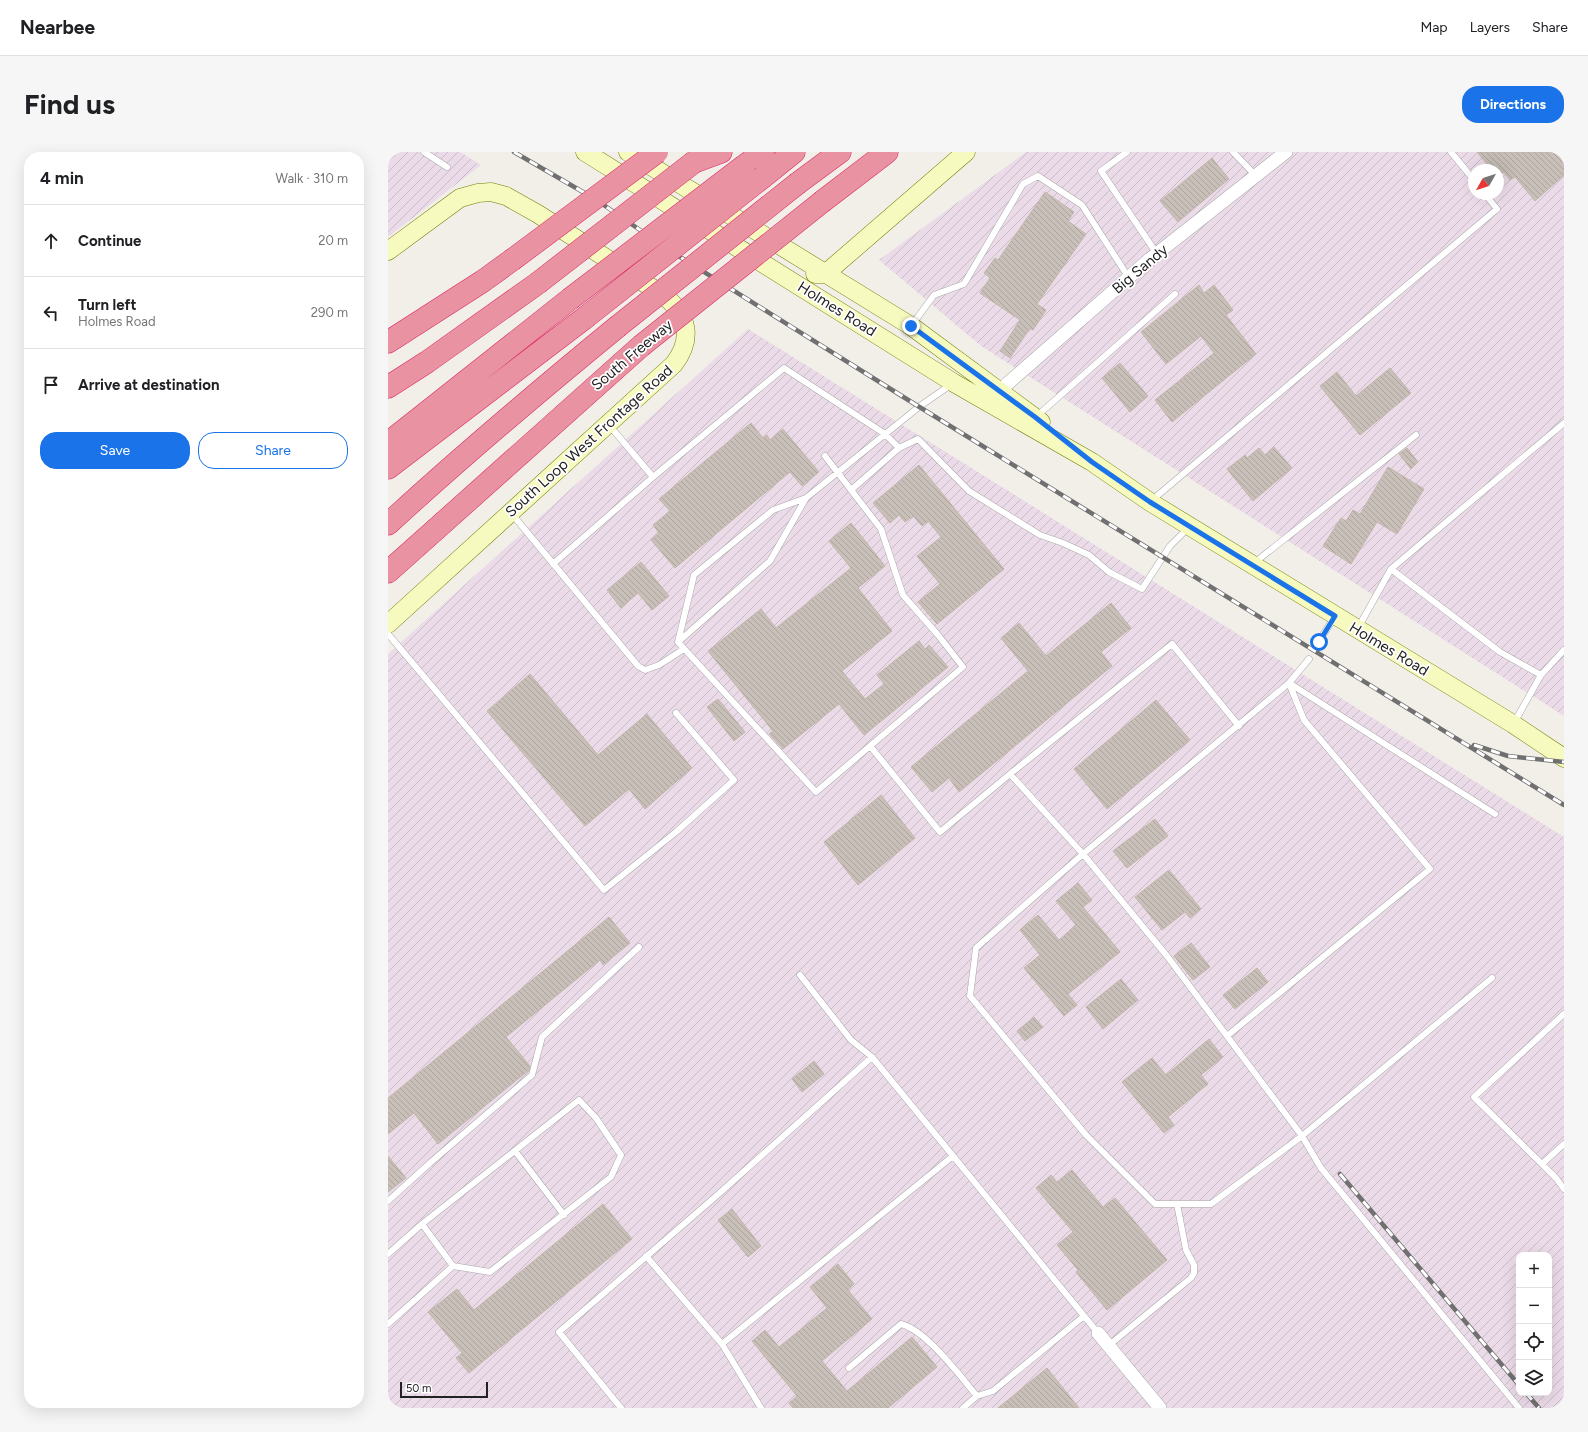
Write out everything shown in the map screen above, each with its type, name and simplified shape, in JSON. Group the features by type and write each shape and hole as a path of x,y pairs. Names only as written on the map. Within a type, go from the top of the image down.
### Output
{"highway":[{"path":"388,342 512,260 657,152"},
{"path":"388,387 428,362 538,283 700,157 720,152"},
{"path":"388,468 586,317 753,172 763,152"},
{"path":"388,443 570,299 753,172 794,152"},
{"path":"798,183 831,152"},
{"path":"388,524 441,475 520,407 617,327 798,183 840,152"},
{"name":"South Freeway","path":"388,572 641,346 887,152"}],"main road":[{"name":"Holmes Road","path":"585,152 954,383 1092,462"},
{"name":"Holmes Road","path":"627,152 911,326 1035,417 1092,462 1150,502 1513,724 1564,758"},
{"path":"617,172 627,152"},
{"path":"782,274 825,274 966,152"},
{"name":"South Loop West Frontage Road","path":"388,251 460,198 478,193 491,192 506,196 538,214 666,297 676,306 682,315 685,324 684,349 680,357 664,374 608,423 388,624"}],"street":[{"name":"Big Sandy","path":"999,391 1157,254 1286,152"},
{"path":"1098,1333 1160,1408"}],"lane":[{"path":"424,152 447,167"},
{"path":"1126,152 1101,171 1157,254"},
{"path":"1233,152 1256,176"},
{"path":"1451,152 1468,173"},
{"path":"911,326 934,295 964,284 1023,184 1038,176 1082,205 1129,278"},
{"path":"1150,502 1497,209 1490,200"},
{"path":"1035,417 1175,294"},
{"path":"553,564 653,477 784,368 885,434 899,448"},
{"path":"678,642 694,574 773,510 806,498 920,406 954,383"},
{"path":"608,423 653,477"},
{"path":"1357,629 1391,570 1462,508 1564,424"},
{"path":"1252,565 1416,435"},
{"path":"851,490 899,448 918,439 969,491 1040,535 1063,543 1089,555 1109,572 1142,589 1170,546 1190,526"},
{"path":"678,642 816,792 963,667 938,635 903,595 881,529 825,456"},
{"path":"678,642 770,561 806,498"},
{"path":"510,512 638,666 645,670 654,667 684,649"},
{"path":"1391,570 1500,652 1541,675"},
{"path":"1319,642 1335,616"},
{"path":"388,634 604,890 676,832 734,780 676,714"},
{"path":"870,746 940,832 1172,644 1239,726"},
{"path":"1513,724 1541,675 1564,650"},
{"path":"1558,656 1564,659"},
{"path":"1309,659 1289,683 1083,854 976,948 970,996 1086,1135 1155,1204 1212,1204 1302,1136 1492,978"},
{"path":"1289,683 1495,814"},
{"path":"1228,1036 1430,869 1304,720 1289,683"},
{"path":"1010,774 1083,854 1167,956 1302,1136 1321,1168 1519,1408"},
{"path":"388,1201 436,1157 532,1075 542,1037 639,947"},
{"path":"800,975 851,1040 872,1057 1098,1333"},
{"path":"1564,1014 1474,1097 1542,1164 1564,1189"},
{"path":"621,1408 560,1332 714,1198 872,1057"},
{"path":"388,1254 422,1224 579,1100 596,1118 621,1155 612,1177 490,1272 453,1266 422,1224"},
{"path":"1542,1164 1564,1144"},
{"path":"515,1151 564,1215"},
{"path":"722,1344 953,1156"},
{"path":"1108,1346 1194,1273 1194,1265 1186,1250 1177,1204"},
{"path":"646,1256 722,1344 762,1408"},
{"path":"388,1324 453,1266"},
{"path":"963,1408 977,1396 993,1391 1084,1316"},
{"path":"848,1368 901,1324 909,1326 929,1342 948,1361 977,1396"}],"shaded area":[{"path":"388,152 460,152 481,165 388,237"},
{"path":"1026,152 1564,152 1564,716 981,346 879,260"},
{"path":"748,329 1564,837 1564,1408 395,1408 388,1400 388,654"}],"building":[{"path":"1477,152 1564,152 1564,175 1535,201 1515,177 1510,180 1504,172 1504,164 1487,164"},
{"path":"1212,158 1229,179 1178,222 1160,201"},
{"path":"1045,192 1074,212 1068,221 1086,234 1037,304 1046,310 1033,330 1030,328 1010,358 1000,351 1020,320 980,293 990,278 984,273 995,258 998,260"},
{"path":"1199,285 1204,293 1214,285 1233,310 1226,315 1256,354 1172,422 1155,400 1214,353 1201,336 1166,364 1141,332"},
{"path":"1120,363 1148,396 1130,412 1102,378"},
{"path":"1390,368 1411,393 1360,435 1320,386 1337,372 1356,396"},
{"path":"751,423 763,438 767,435 770,440 783,429 819,472 802,486 790,472 675,568 651,540 659,533 653,525 670,511 659,499"},
{"path":"1274,447 1292,468 1253,501 1227,469 1245,455 1247,458 1259,448 1265,455"},
{"path":"1407,448 1418,462 1411,469 1399,454"},
{"path":"919,465 1004,569 937,624 918,602 940,584 917,556 941,537 928,521 922,526 913,516 905,522 899,515 890,523 873,503"},
{"path":"1388,467 1424,489 1397,534 1377,522 1351,564 1323,546 1341,518 1346,521 1353,510 1360,514"},
{"path":"851,523 885,566 858,588 892,631 842,671 865,699 884,684 877,675 919,641 925,649 929,645 948,667 864,735 839,704 783,749 769,734 773,731 708,651 761,609 776,628 851,568 829,541"},
{"path":"641,562 669,596 652,610 638,593 621,608 607,590"},
{"path":"1111,603 1131,628 1101,652 1112,666 959,792 949,778 932,792 911,767 1028,671 1001,638 1019,623 1046,656"},
{"path":"530,674 598,755 647,714 692,768 645,809 629,789 585,826 487,711"},
{"path":"718,699 745,732 734,741 707,707"},
{"path":"1156,700 1190,740 1107,809 1074,769"},
{"path":"881,795 915,838 858,885 824,842"},
{"path":"1155,819 1168,836 1127,868 1113,851"},
{"path":"1169,870 1201,909 1190,918 1185,912 1162,930 1135,897"},
{"path":"1078,883 1092,900 1083,907 1120,952 1068,994 1077,1005 1064,1016 1024,968 1040,955 1020,930 1038,915 1059,940 1076,925 1056,901"},
{"path":"609,917 630,943 603,965 600,960 506,1037 530,1066 529,1070 438,1144 414,1113 388,1134 388,1098"},
{"path":"1191,943 1210,967 1193,980 1174,956"},
{"path":"1257,968 1268,982 1235,1009 1223,995"},
{"path":"1121,979 1138,1000 1103,1029 1086,1007"},
{"path":"1034,1017 1043,1027 1025,1041 1017,1031"},
{"path":"1209,1039 1223,1057 1201,1075 1208,1084 1168,1117 1174,1125 1164,1133 1122,1082 1152,1058 1166,1075"},
{"path":"814,1061 824,1074 802,1092 792,1079"},
{"path":"388,1156 406,1178 388,1192"},
{"path":"1072,1170 1103,1207 1115,1198 1167,1260 1107,1310 1076,1272 1078,1270 1057,1245 1073,1232 1036,1188 1051,1175 1057,1182"},
{"path":"603,1204 632,1239 469,1373 456,1358 462,1353 428,1312 457,1289 474,1310"},
{"path":"732,1209 761,1246 748,1257 718,1220"},
{"path":"838,1264 854,1284 848,1290 872,1319 822,1361 847,1391 912,1337 937,1367 888,1408 793,1408 789,1403 797,1396 752,1341 765,1330 779,1347 827,1308 810,1287"},
{"path":"1047,1368 1079,1408 998,1408"}],"railway":[{"path":"514,152 595,199 669,250 913,403 1564,805"},
{"path":"1474,745 1508,756 1564,762"},
{"path":"1340,1174 1516,1381"},
{"path":"1529,1396 1539,1408"}],"route":[{"path":"911,326 1035,417 1092,462 1150,502 1335,616 1319,642"}]}
